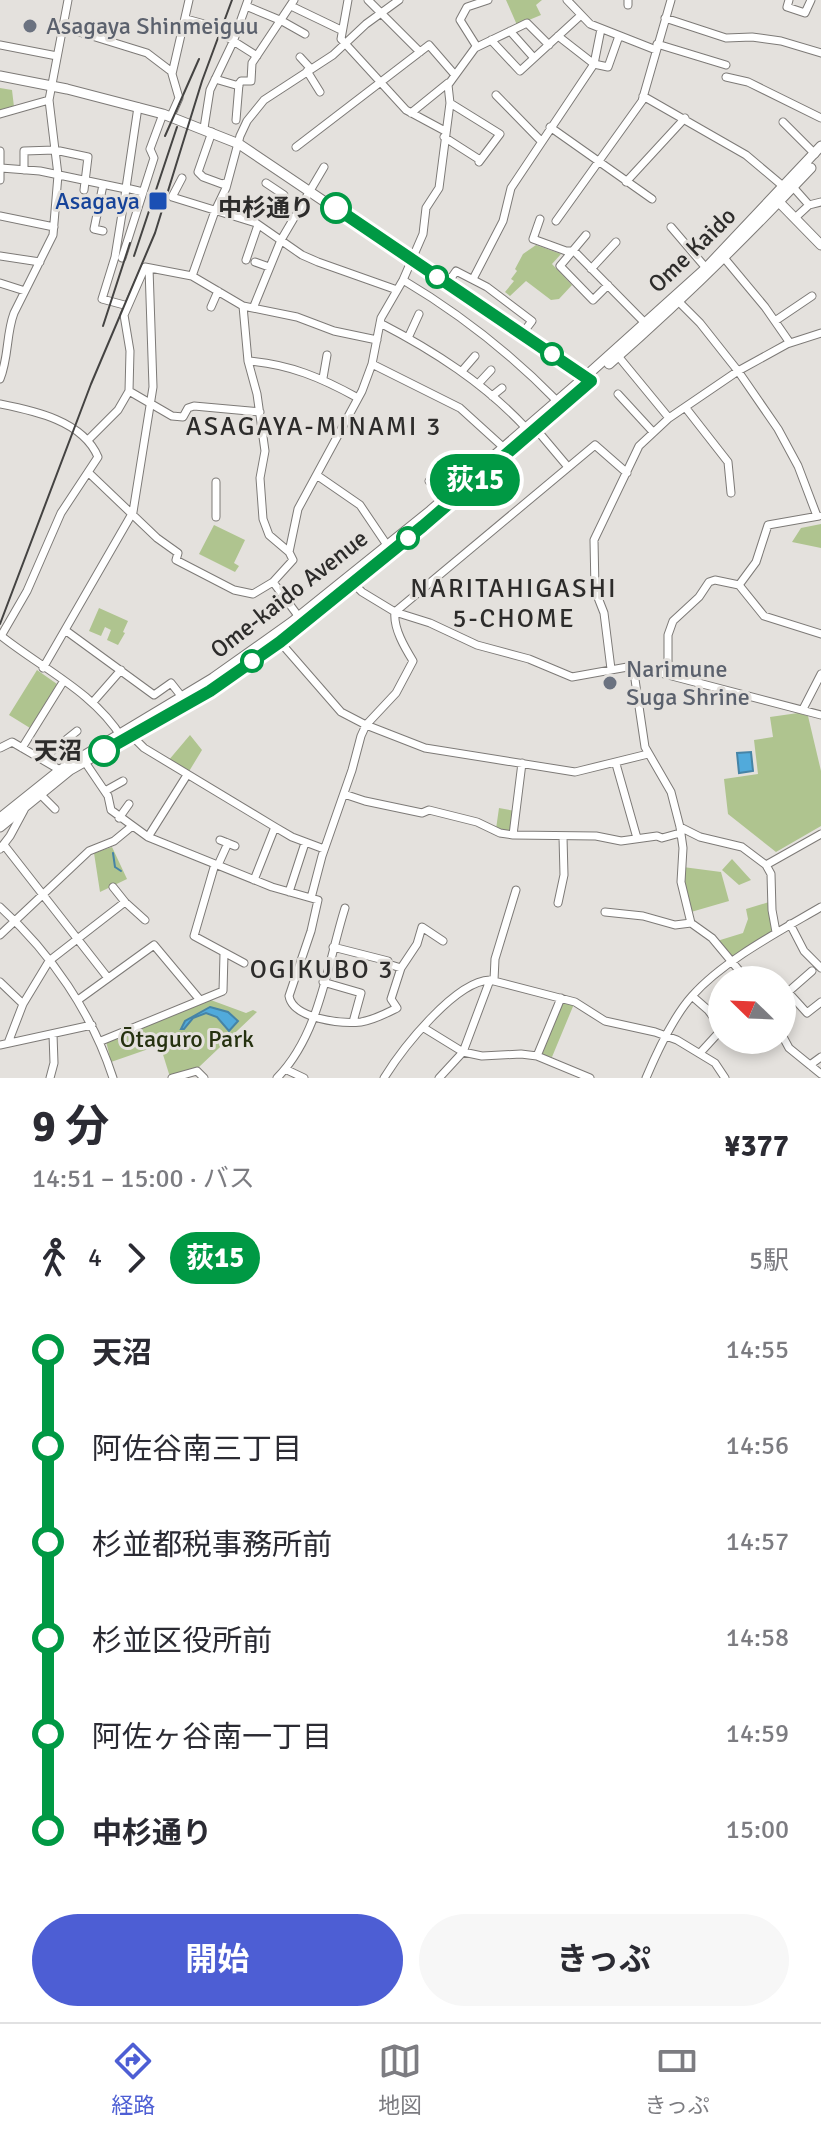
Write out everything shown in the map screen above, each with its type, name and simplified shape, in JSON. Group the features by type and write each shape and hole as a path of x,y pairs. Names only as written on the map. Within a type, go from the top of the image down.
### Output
{"main road":[{"path":"0,76 167,115 239,144 588,379"},
{"name":"Ome Kaido","path":"588,379 645,323 725,259 819,152"},
{"path":"777,200 819,239"},
{"name":"Ome Kaido","path":"588,379 618,356 777,200"},
{"name":"Ome-kaido Avenue","path":"125,737 299,617 503,447 531,428 557,401 588,379"},
{"name":"Ome-kaido Avenue","path":"4,821 60,770 210,691 280,642 353,583 588,379"},
{"name":"Ome-kaido Avenue","path":"4,821 83,759"}],"street":[{"path":"0,379 7,358 9,325 50,244 54,227 58,175 49,100 68,0"},
{"path":"133,147 145,151 150,149 179,98 172,74 189,0"},
{"path":"348,0 341,30 341,39 345,44 411,113 480,161 500,134 450,103"},
{"path":"368,0 420,52"},
{"path":"192,276 215,211 222,200 247,121 264,100 345,44 399,0"},
{"path":"477,47 461,24 464,4 488,0"},
{"path":"567,0 580,16 601,29 726,65"},
{"path":"556,221 641,105 671,0"},
{"path":"789,0 787,7 805,13 811,0"},
{"path":"226,183 203,177 198,172 215,79 247,3 305,34"},
{"path":"236,120 241,81 251,81 252,63 293,3 341,30"},
{"path":"491,40 520,71 580,16"},
{"path":"665,18 726,38 752,37 781,41 821,53"},
{"path":"186,19 208,25 257,56"},
{"path":"411,113 452,79 477,47 491,40 527,23 549,45"},
{"path":"63,27 147,53 172,74"},
{"path":"473,279 503,221 511,188 594,64 601,29"},
{"path":"510,31 534,58"},
{"path":"558,36 594,64 608,67 619,36"},
{"path":"0,45 57,56"},
{"path":"296,147 429,45 452,79"},
{"path":"300,57 320,92"},
{"path":"726,77 748,82 821,118"},
{"path":"215,79 239,86"},
{"path":"289,552 298,509 358,398 372,364 380,323 423,234 426,208 439,188 450,103 447,90 452,79"},
{"path":"496,95 541,141"},
{"path":"643,96 746,155 809,205"},
{"path":"0,114 49,100"},
{"path":"128,306 102,299 115,257 138,107"},
{"path":"626,182 685,118"},
{"path":"783,122 819,152"},
{"path":"550,127 652,199"},
{"path":"122,258 154,158 150,149"},
{"path":"24,170 24,151 55,150 88,157 85,186"},
{"path":"0,151 0,180"},
{"path":"254,306 281,240 324,167"},
{"path":"1,168 58,175 85,186 103,185 143,192"},
{"path":"266,183 281,193 288,176"},
{"path":"182,178 172,197 258,225 318,262 397,290"},
{"path":"103,185 94,229 103,231"},
{"path":"125,201 139,205"},
{"path":"795,218 809,205 821,202"},
{"path":"0,216 54,227"},
{"path":"540,219 533,239 574,251 645,323"},
{"path":"258,225 251,261 269,267"},
{"path":"671,227 706,268"},
{"path":"586,235 560,266 593,300 608,285"},
{"path":"591,269 616,242"},
{"path":"0,256 40,262"},
{"path":"725,259 790,343"},
{"path":"88,440 118,410 129,391 130,351 123,321 147,267"},
{"path":"147,267 192,276 243,306 254,306 334,331 377,340"},
{"path":"43,668 133,512 152,402 153,338 147,267"},
{"path":"447,284 456,271 473,279 532,321 522,334"},
{"path":"403,280 493,339 557,401"},
{"path":"0,283 25,291"},
{"path":"211,307 218,291"},
{"path":"775,321 812,296"},
{"path":"676,299 738,371 789,447 819,516 768,525 756,562 739,585"},
{"path":"89,473 157,538 178,553 176,560 234,590 253,594 273,582 293,560 289,552 269,535 263,519 260,478 265,451 248,361 243,306"},
{"path":"408,338 419,314"},
{"path":"380,323 462,371 531,428 568,467"},
{"path":"611,669 604,613 595,594 593,545 595,534 639,446 669,418 738,371 790,343 821,333"},
{"path":"323,378 327,355"},
{"path":"462,371 475,356"},
{"path":"618,356 669,418"},
{"path":"248,361 283,365 323,378 358,398"},
{"path":"372,364 460,408 503,447"},
{"path":"478,384 491,370"},
{"path":"492,396 502,388"},
{"path":"129,391 172,416 183,417 188,408 194,406 260,412"},
{"path":"618,394 653,432"},
{"path":"0,404 63,422 88,440 98,457 61,513 27,591 1,635 101,708 125,737 275,827 324,849"},
{"path":"685,407 728,462 731,493"},
{"path":"311,898 324,849 366,725 396,693 413,661 394,618 395,612 595,445 627,473"},
{"path":"318,476 360,505 387,545"},
{"path":"429,481 444,498"},
{"path":"216,482 216,517"},
{"path":"668,675 668,635 673,621 699,597 709,582 721,580 739,585 764,616 821,634"},
{"path":"273,582 299,617"},
{"path":"353,583 395,612 430,623 477,645 529,659 572,677 633,666 821,715"},
{"path":"276,602 283,596"},
{"path":"65,630 154,695 171,683 182,697"},
{"path":"280,642 341,712 425,748 575,772 648,754"},
{"path":"633,666 648,754 671,792 680,830 683,848 681,882 691,923 712,938 735,966"},
{"path":"93,702 121,670"},
{"path":"803,709 821,674"},
{"path":"22,748 63,682"},
{"path":"42,759 77,731"},
{"path":"67,739 105,791 111,810 131,827 148,837 254,880 318,900 289,1000 313,1018 353,1022 374,1019 397,1008 391,999 401,968 417,944 422,927 443,941"},
{"path":"0,748 12,742 60,770"},
{"path":"513,835 522,763"},
{"path":"616,764 637,838"},
{"path":"148,837 187,775"},
{"path":"105,791 123,781"},
{"path":"40,794 55,809"},
{"path":"344,794 405,810 422,813 429,810 513,835 596,836 621,841 662,838 680,830 742,847 766,865 772,880 776,932"},
{"path":"25,802 2,847 44,894 108,978"},
{"path":"119,818 129,804"},
{"path":"4,821 12,832"},
{"path":"4,821 12,832"},
{"path":"0,935 89,851 114,841 131,827"},
{"path":"254,880 275,827"},
{"path":"766,865 821,834"},
{"path":"558,903 564,875 563,837"},
{"path":"228,843 216,864 194,936 244,963"},
{"path":"289,892 305,843"},
{"path":"113,887 145,920"},
{"path":"439,1078 463,1052 492,980 495,959 516,890"},
{"path":"4,1044 49,961 125,902"},
{"path":"0,907 49,961 78,1000 101,1041 113,1078"},
{"path":"277,1078 305,1038 313,1018 345,908"},
{"path":"646,1078 666,1036 692,996 776,932 818,908 821,919"},
{"path":"609,912 643,916 675,925 691,923"},
{"path":"790,924 804,951 821,968"},
{"path":"78,1000 154,945 200,1000"},
{"path":"333,947 388,961 388,964 401,968"},
{"path":"101,1041 223,991 224,954"},
{"path":"796,985 812,971"},
{"path":"384,1078 402,1050 435,1013 480,980 492,980 575,1002 605,1021 666,1036 715,1063 725,1078"},
{"path":"0,982 23,1004"},
{"path":"323,982 361,993 353,1022"},
{"path":"692,996 708,1010 722,1029 700,1053"},
{"path":"537,1056 561,998"},
{"path":"796,1004 807,1013 821,1002"},
{"path":"4,1044 92,1025"},
{"path":"424,1028 463,1052 482,1056 537,1056 590,1078"},
{"path":"50,1078 54,1063 53,1034"},
{"path":"796,1054 821,1074"},
{"path":"810,1065 821,1057"},
{"path":"285,1069 304,1078"},
{"path":"172,1078 197,1071 204,1078"}],"green space":[{"path":"506,0 542,0 536,5 541,15 517,25"},
{"path":"0,88 12,90 14,107 0,111"},
{"path":"536,245 561,254 552,264 572,285 559,299 551,300 526,281 510,296 505,292 514,281 511,279 523,254"},
{"path":"821,524 821,548 792,542 801,528"},
{"path":"214,525 245,540 234,563 239,566 235,572 199,554"},
{"path":"99,608 128,621 118,645 107,640 111,630 105,627 101,636 89,631"},
{"path":"37,670 57,684 30,728 9,715"},
{"path":"798,713 808,716 821,771 821,826 776,852 728,814 724,779 758,774 754,740 773,737 770,717"},
{"path":"190,735 202,750 188,773 168,761"},
{"path":"499,808 515,811 513,832 496,829"},
{"path":"112,847 127,879 100,892 94,853"},
{"path":"732,859 751,880 739,885 722,870"},
{"path":"683,867 721,872 729,901 691,912 683,882"},
{"path":"769,902 773,931 731,959 717,941 743,933 748,919 746,909"},
{"name":"Ōtaguro Park","path":"208,999 246,1013 257,1012 199,1067 170,1077 160,1045 111,1062 106,1041"},
{"path":"562,1002 574,1004 552,1057 542,1055"}],"water":[{"path":"751,752 753,771 739,773 737,753"},
{"path":"210,1007 228,1012 238,1021 229,1031 217,1017 206,1013 193,1018 181,1029 185,1021"}],"waterway":[{"path":"113,853 115,867 121,871"}],"railway":[{"path":"0,624 91,384 155,233 202,81 232,0"},
{"path":"165,136 199,59"},
{"path":"134,256 177,127"},
{"path":"103,326 130,243"}],"bus line":[{"name":"荻15","path":"104,751 210,691 280,642 423,526 591,381 336,208"}],"place":[{"name":"Asagaya Shinmeiguu","path":"30,26"},
{"name":"Asagaya","path":"158,201"},
{"name":"中杉通り","path":"336,208"},
{"name":"Narimune Suga Shrine","path":"610,683"},
{"name":"天沼","path":"104,751"}],"district":[{"name":"ASAGAYA-MINAMI 3","path":"314,426"},
{"name":"NARITAHIGASHI 5-CHOME","path":"514,603"},
{"name":"OGIKUBO 3","path":"322,969"}]}
